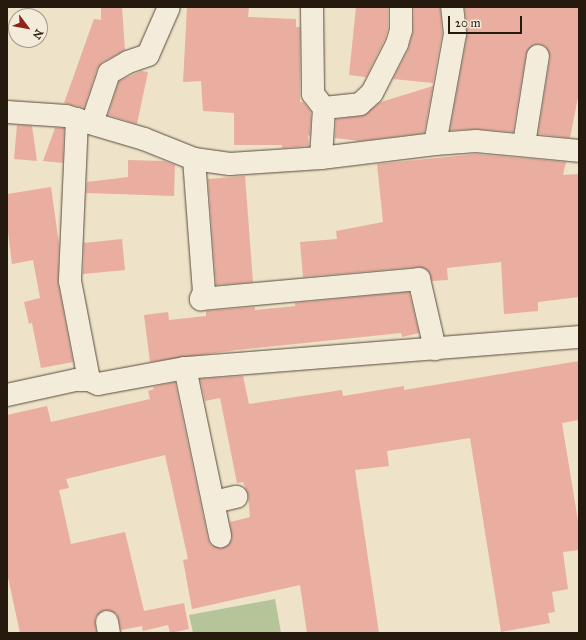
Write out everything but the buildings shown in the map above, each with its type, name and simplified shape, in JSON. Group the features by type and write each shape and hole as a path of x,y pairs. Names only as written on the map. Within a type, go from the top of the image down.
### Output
{"street":[{"path":"89,380 70,281 84,121 109,73 128,62 148,55 169,7"},
{"path":"312,7 313,94 324,108 321,158"},
{"path":"324,108 360,104 372,93 397,44 402,30 401,7"},
{"path":"435,144 455,34 452,7"},
{"path":"524,144 538,56"},
{"path":"7,112 46,113 84,121 144,139 194,159 230,164 321,158 435,144 476,141 524,144 579,151"},
{"path":"194,159 204,292 201,298 419,279 435,349"},
{"path":"7,395 76,380 89,380 98,384 185,368 579,337"},
{"path":"185,368 220,536"},
{"path":"214,502 236,497"}],"green space":[{"path":"275,599 281,633 193,633 189,615"}]}
